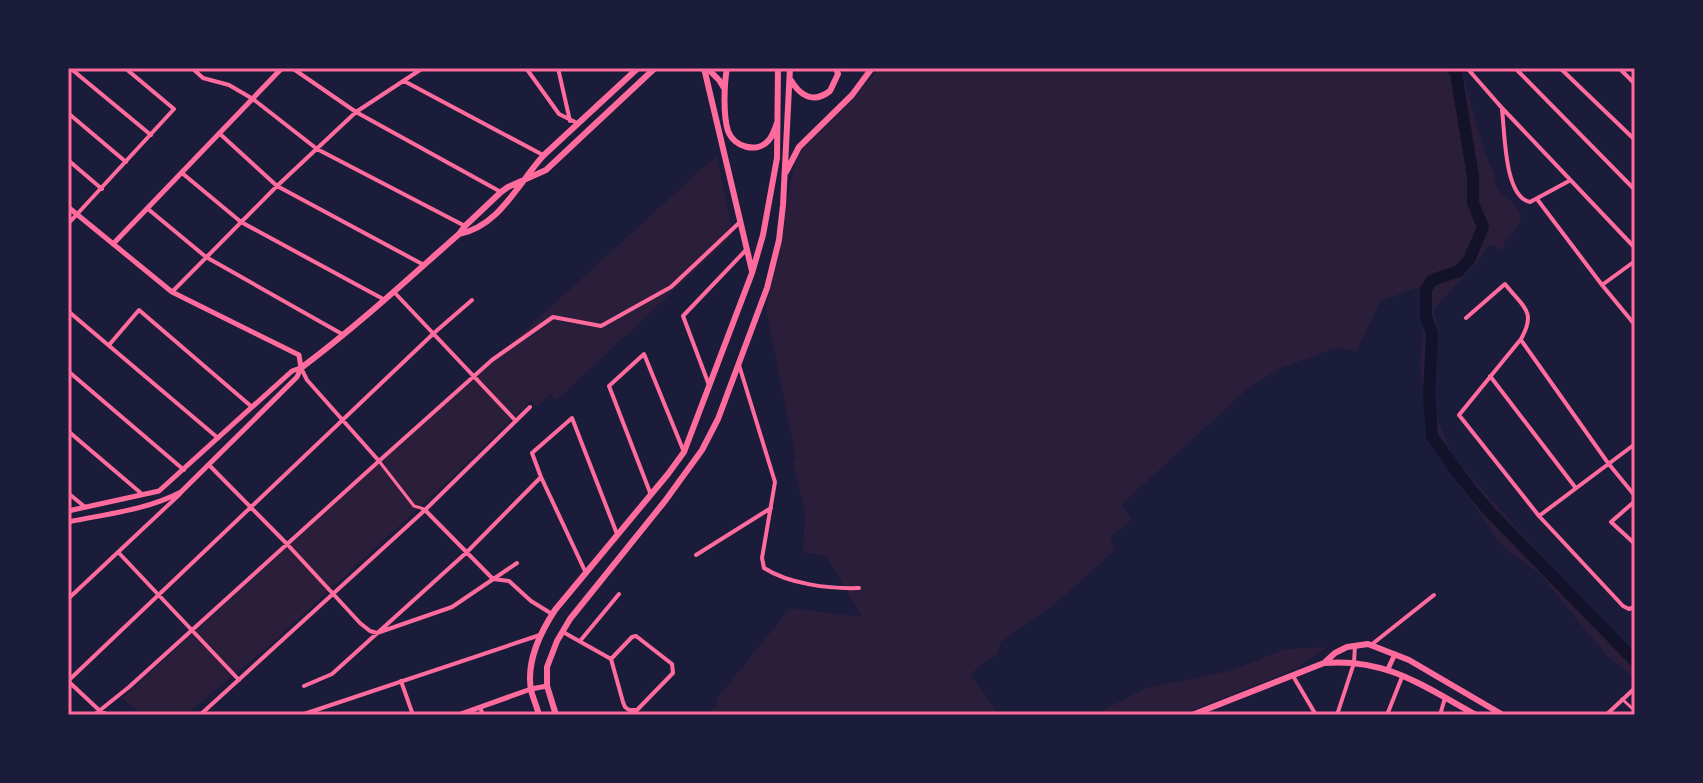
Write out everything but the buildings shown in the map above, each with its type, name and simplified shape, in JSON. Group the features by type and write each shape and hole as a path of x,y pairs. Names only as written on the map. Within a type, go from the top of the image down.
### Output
{"main road":[{"path":"467,229 481,227 509,200 574,122 630,71 638,68"},
{"path":"301,368 467,229 501,192 546,170 655,68"},
{"path":"705,68 726,91"},
{"path":"705,68 752,273"},
{"path":"727,68 726,121 736,143 744,147 760,147 771,138 778,120"},
{"path":"556,715 547,686 547,667 570,619 568,607 585,571 684,452 752,273 771,200 777,158 778,68"},
{"path":"790,79 802,95 817,98 830,91 838,74 836,68"},
{"path":"785,175 799,147 852,95 872,68"},
{"path":"539,715 531,689 531,665 540,635 553,612 568,607 665,501 702,450 718,419 767,288 779,240 790,70"},
{"path":"553,612 564,612 570,619"},
{"path":"1192,715 1324,663 1335,653 1355,645 1371,645 1439,676 1503,715"},
{"path":"1324,663 1354,663 1388,669 1476,715"}],"street":[{"path":"70,68 151,135"},
{"path":"68,224 174,109 125,68"},
{"path":"192,68 203,78 229,85 253,99 317,149 467,229"},
{"path":"113,244 282,68"},
{"path":"292,68 356,112 501,192"},
{"path":"172,292 356,112 423,68"},
{"path":"526,68 559,114 574,122"},
{"path":"558,68 574,122"},
{"path":"1467,68 1635,248"},
{"path":"1515,68 1635,190"},
{"path":"1560,68 1635,140"},
{"path":"1619,68 1635,84"},
{"path":"404,81 544,155"},
{"path":"1502,108 1510,179 1524,202 1537,199 1570,180"},
{"path":"68,113 126,162"},
{"path":"219,133 277,186 424,265"},
{"path":"68,160 102,189"},
{"path":"182,173 241,222 385,300"},
{"path":"1537,199 1634,322"},
{"path":"68,207 172,292 299,355 307,380 379,461 414,506 425,510 493,579 509,581 531,601 553,612"},
{"path":"148,209 206,257 344,335"},
{"path":"94,715 193,630 492,360 553,317 601,326 671,287 740,222"},
{"path":"709,388 683,316 746,250"},
{"path":"1602,285 1635,261"},
{"path":"1466,318 1505,284 1528,312 1529,325 1521,339 1459,415 1539,516 1623,606 1629,609 1635,607"},
{"path":"394,292 516,421"},
{"path":"108,715 68,681 472,300"},
{"path":"109,345 139,310 252,407"},
{"path":"68,311 218,438"},
{"path":"1521,339 1635,499 1611,522 1635,544"},
{"path":"651,495 609,386 644,354 684,452"},
{"path":"738,362 775,482 762,558 764,568 774,575 830,589 859,588"},
{"path":"68,511 159,491 292,371 301,368"},
{"path":"68,599 209,465 297,377 301,368"},
{"path":"68,371 184,470"},
{"path":"1490,376 1575,487"},
{"path":"200,715 425,510 530,407"},
{"path":"585,571 532,453 572,418 617,534"},
{"path":"68,431 143,495"},
{"path":"1539,516 1635,444"},
{"path":"209,465 370,631 377,633 452,607 517,563"},
{"path":"304,686 332,674 467,552 541,477"},
{"path":"171,482 181,492"},
{"path":"68,522 150,505 181,492"},
{"path":"68,493 85,507"},
{"path":"696,555 771,508"},
{"path":"118,552 239,680"},
{"path":"68,584 76,591"},
{"path":"580,641 619,594"},
{"path":"1371,645 1434,595"},
{"path":"562,631 611,659 623,702 629,710 637,710 673,673 672,664 636,636 611,659"},
{"path":"301,715 540,635"},
{"path":"1337,715 1354,663 1355,645"},
{"path":"1388,669 1395,654"},
{"path":"1293,675 1316,715"},
{"path":"1387,715 1403,675"},
{"path":"401,681 413,715"},
{"path":"458,715 547,686"},
{"path":"1606,715 1635,688"},
{"path":"1440,715 1445,698"},
{"path":"1622,699 1635,711"},
{"path":"480,707 483,715"}],"shaded area":[{"path":"879,68 1461,68 1485,153 1495,176 1494,183 1521,216 1518,227 1506,239 1502,251 1490,244 1477,263 1434,309 1437,325 1434,411 1452,456 1605,626 1635,654 1635,679 1605,654 1540,574 1504,548 1456,480 1429,433 1420,366 1422,306 1428,284 1380,301 1357,351 1335,348 1279,369 1246,390 1121,505 1131,519 1110,538 1115,550 1061,599 1000,643 997,654 970,674 997,712 993,715 708,715 718,704 715,701 790,608 862,617 826,556 803,552 805,513 766,309 794,165 803,148 849,104"},
{"path":"717,155 733,235 557,400 550,394 537,407 531,401 264,650 185,715 143,715 122,698"},
{"path":"1328,647 1296,669 1180,715 1093,715 1146,688 1233,670 1286,649"}],"waterway":[{"path":"1452,68 1456,73 1473,177 1473,203 1483,227 1469,260 1459,271 1432,280 1426,289 1426,317 1432,334 1429,393 1432,436 1487,509 1635,661"}]}
